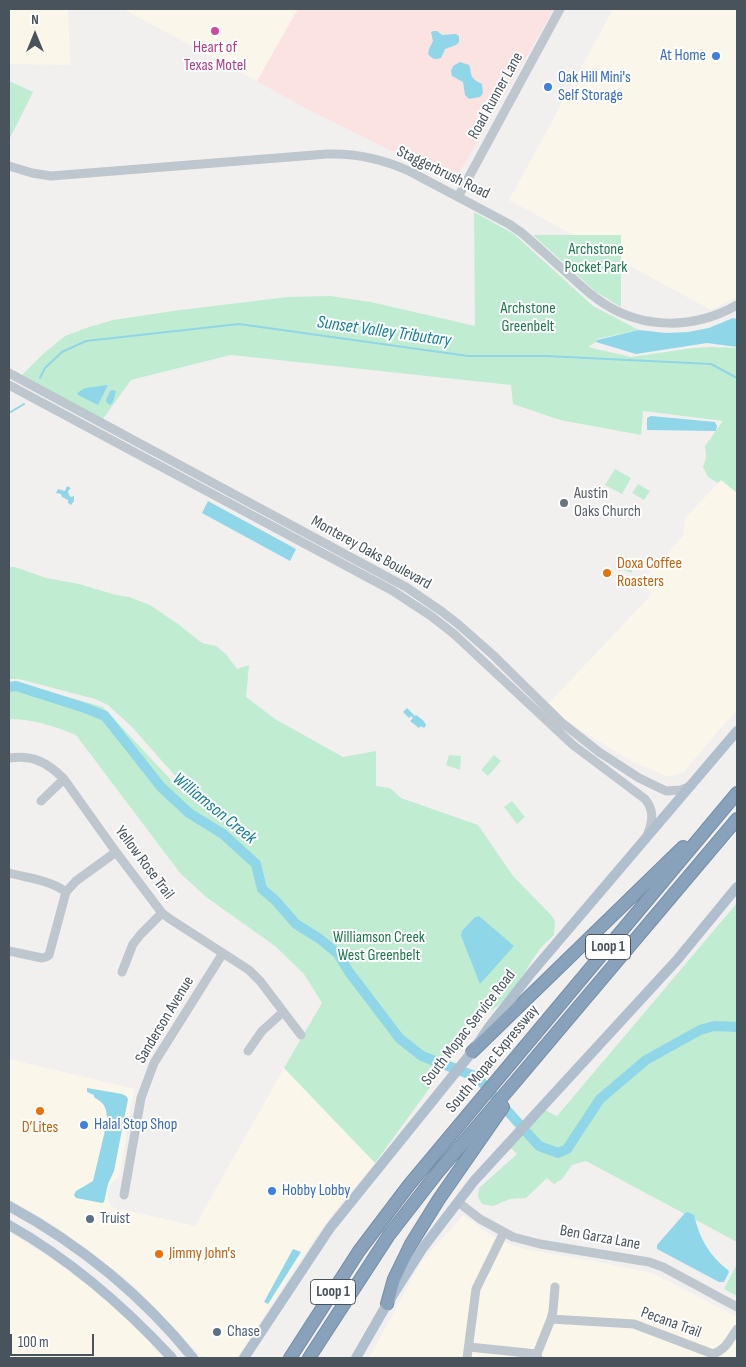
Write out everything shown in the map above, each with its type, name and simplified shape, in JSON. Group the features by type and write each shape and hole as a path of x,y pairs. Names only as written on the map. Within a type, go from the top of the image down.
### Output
{"highway":[{"name":"South Mopac Expressway","path":"290,1358 359,1251 409,1184 737,793"},
{"name":"South Mopac Expressway","path":"309,1358 373,1259 404,1215 438,1172 480,1129 517,1085 541,1052 737,819"},
{"path":"472,1052 686,844 714,821"},
{"path":"720,839 737,826"},
{"path":"387,1304 394,1279 410,1244 480,1129"}],"main road":[{"name":"South Mopac Service Road","path":"244,1358 330,1228 472,1052 532,972 737,731"},
{"path":"356,1358 422,1249 474,1181 677,960 737,887"},
{"path":"9,1206 54,1233 106,1272 138,1299 193,1358"},
{"path":"9,1225 44,1247 114,1300 139,1322 172,1358"},
{"path":"44,1247 54,1233"},
{"path":"114,1300 137,1314 159,1333 164,1334 168,1330"}],"street":[{"name":"Road Runner Lane","path":"458,197 560,9"},
{"name":"Staggerbrush Road","path":"9,166 32,174 67,175 342,154 376,158 394,164 507,222 522,232 595,298 629,316 656,322 682,323 710,317 737,305"},
{"name":"Monterey Oaks Boulevard","path":"9,373 406,587 474,637 561,722 605,756 639,778 666,791 681,790 691,786"},
{"name":"Monterey Oaks Boulevard","path":"9,384 393,591 432,616 466,644 568,741 588,758 645,799 653,815 646,838"},
{"name":"Yellow Rose Trail","path":"9,758 31,758 54,768 162,913 249,970 260,981 301,1035"},
{"path":"41,801 64,779"},
{"path":"9,951 42,958 49,955 66,892 76,881 116,852"},
{"path":"9,873 46,882 66,892"},
{"path":"122,972 133,944 162,913"},
{"name":"Sanderson Avenue","path":"124,1195 141,1098 147,1079 154,1063 223,954"},
{"path":"248,1051 262,1031 283,1012"},
{"name":"Ben Garza Lane","path":"458,1202 480,1219 513,1237 540,1244 649,1262 737,1307"},
{"path":"467,1358 476,1289 504,1232"},
{"path":"469,1347 537,1356 554,1311 555,1287"},
{"name":"Pecana Trail","path":"551,1319 633,1324 713,1354 725,1348 737,1329"}],"shaded area":[{"path":"9,9 68,9 70,65 9,64"},
{"path":"123,9 298,9 257,81"},
{"path":"298,9 554,9 454,182 305,108 257,81"},
{"path":"613,9 737,9 737,297 711,310 509,200"},
{"path":"721,480 737,493 737,711 684,772 669,777 633,762 569,723 548,704 652,594 641,582 683,536 685,518"},
{"path":"9,1059 135,1089 119,1177 110,1184 108,1189 108,1200 112,1207 195,1226 284,1068 375,1163 334,1212 310,1245 237,1358 203,1358 131,1283 52,1224 9,1199"},
{"path":"463,1215 486,1232 509,1244 524,1249 652,1273 737,1317 737,1358 369,1358 421,1262"},
{"path":"9,1232 52,1259 94,1290 131,1322 163,1358 9,1358"}],"green space":[{"path":"9,81 33,92 9,140"},
{"name":"Archstone Greenbelt","path":"474,212 514,234 593,306 639,330 597,339 596,342 588,347 631,357 693,348 737,348 737,493 721,480 718,483 708,477 703,467 706,458 705,446 723,421 643,411 641,435 560,420 513,404 511,385 231,355 131,380 102,420 21,376 65,336 89,327 113,320 287,297 330,296 371,302 475,326"},
{"name":"Archstone Pocket Park","path":"533,235 621,235 621,307 596,292"},
{"path":"615,469 631,478 622,494 605,485"},
{"path":"638,484 650,491 644,500 632,493"},
{"path":"624,556 636,563 631,573 618,567"},
{"name":"Williamson Creek West Greenbelt","path":"9,567 15,567 46,578 79,584 129,597 150,605 202,643 216,646 226,654 237,669 249,665 246,697 275,719 343,757 376,751 376,786 390,788 401,798 478,825 513,876 555,921 554,935 540,949 506,999 487,1013 476,1016 477,1023 375,1163 284,1068 322,1003 304,974 275,946 206,897 180,873 76,735 27,720 9,719 9,682 103,707 184,794 189,784 177,778 132,727 108,705 95,699 19,679 9,679"},
{"path":"449,755 461,756 460,770 446,765"},
{"path":"494,755 501,761 488,776 481,770"},
{"path":"512,801 525,817 517,824 504,807"},
{"path":"737,903 737,1242 586,1161 572,1165 562,1179 554,1184 547,1178 526,1198 510,1199 493,1206 482,1204 478,1197 479,1188 517,1154 508,1145 541,1108 557,1116"},
{"path":"737,1264 737,1296 724,1289"}],"water":[{"path":"434,31 442,35 456,34 459,36 459,42 445,49 441,58 437,59 432,58 428,54 433,41 431,32"},
{"path":"460,62 469,65 472,77 482,84 483,93 480,97 469,99 465,95 463,82 452,76 453,66"},
{"path":"733,318 737,319 737,347 707,343 636,354 596,342 597,340 639,330 666,333 688,332 709,328"},
{"path":"108,385 98,405 77,393 85,388"},
{"path":"112,390 116,391 113,402 110,405 106,400"},
{"path":"651,416 715,422 717,426 716,431 647,430 647,418"},
{"path":"67,486 71,488 68,491 69,495 71,497 74,496 74,501 71,505 61,494 56,493 58,489 65,491"},
{"path":"208,501 296,549 290,561 202,513"},
{"path":"407,708 424,721 426,725 424,728 421,726 419,728 410,721 413,718 411,716 409,718 403,712"},
{"path":"479,916 514,946 480,984 461,936 462,931 475,917"},
{"path":"87,1088 122,1094 128,1099 114,1171 108,1184 104,1202 102,1203 76,1198 74,1195 76,1191 93,1181 107,1122 104,1106 94,1095 87,1092"},
{"path":"688,1212 694,1215 702,1238 710,1252 728,1270 729,1272 724,1282 719,1282 657,1249 657,1245 685,1213"},
{"path":"293,1249 301,1252 268,1304 264,1302"}],"waterway":[{"name":"Sunset Valley Tributary","path":"40,378 45,368 62,352 86,341 239,324 468,356 546,356 711,364 737,378"},
{"name":"Sunset Valley Tributary","path":"9,413 24,404"},
{"name":"Williamson Creek","path":"9,687 16,686 105,716 161,787 189,813 223,834 256,864 262,889 275,900 296,924 320,939 338,954 349,972 400,1039 422,1056 477,1077 539,1146 558,1153 567,1149 600,1099 646,1060 700,1030 714,1026 737,1027"}],"place":[{"name":"Heart of Texas Motel","path":"215,31"},
{"name":"At Home","path":"716,56"},
{"name":"Oak Hill Mini's Self Storage","path":"548,87"},
{"name":"Austin Oaks Church","path":"564,503"},
{"name":"Doxa Coffee Roasters","path":"607,573"},
{"name":"D’Lites","path":"40,1111"},
{"name":"Halal Stop Shop","path":"84,1125"},
{"name":"Hobby Lobby","path":"272,1191"},
{"name":"Truist","path":"90,1219"},
{"name":"Jimmy John's","path":"159,1254"},
{"name":"Chase","path":"217,1332"}]}
